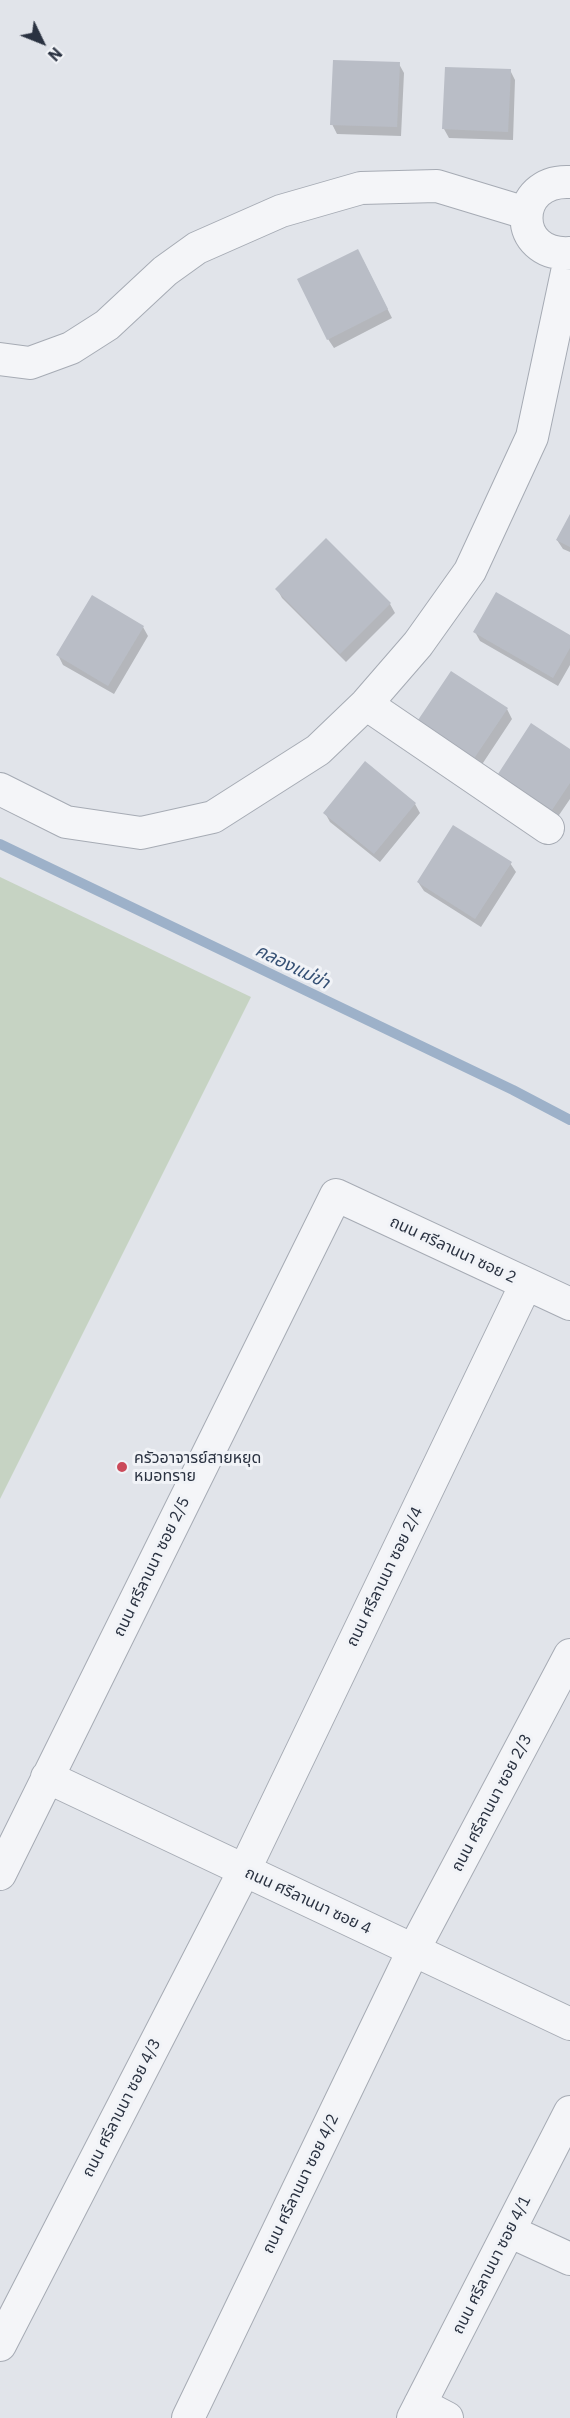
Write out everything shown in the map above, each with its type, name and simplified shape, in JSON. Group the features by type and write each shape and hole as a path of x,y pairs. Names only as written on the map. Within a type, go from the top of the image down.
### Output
{"street":[{"path":"570,182 548,184 538,191 530,201 526,213 529,233 536,243 553,252 570,253"},
{"path":"0,358 30,363 71,348 107,325 165,271 197,248 281,211 350,191 362,188 437,186 526,213"},
{"path":"0,789 66,822 141,833 213,817 318,750 366,704 418,644 470,571 532,437 570,258"},
{"path":"366,704 548,828"},
{"name":"ถนน ศรีลานนา ซอย 2","path":"336,1195 570,1304"},
{"name":"ถนน ศรีลานนา ซอย 2/5","path":"0,1874 336,1195"},
{"name":"ถนน ศรีลานนา ซอย 2/4","path":"244,1871 526,1284"},
{"name":"ถนน ศรีลานนา ซอย 2/3","path":"413,1951 570,1655"},
{"name":"ถนน ศรีลานนา ซอย 4","path":"47,1777 570,2024"},
{"name":"ถนน ศรีลานนา ซอย 4/3","path":"0,2345 244,1871"},
{"name":"ถนน ศรีลานนา ซอย 4/2","path":"188,2418 413,1951"},
{"name":"ถนน ศรีลานนา ซอย 4/1","path":"427,2414 509,2231 570,2112"},
{"path":"509,2231 570,2259"}],"green space":[{"path":"0,877 251,997 0,1499"}],"building":[{"path":"333,60 400,62 397,127 330,125"},
{"path":"445,67 511,69 508,132 442,129"},
{"path":"358,249 388,309 327,340 297,279"},
{"path":"570,514 570,547 556,540"},
{"path":"326,538 391,603 340,654 275,589"},
{"path":"496,592 570,635 570,648 553,678 473,632"},
{"path":"92,595 144,626 108,686 56,655"},
{"path":"451,671 508,708 471,763 414,726"},
{"path":"531,723 570,749 570,783 552,810 498,774"},
{"path":"365,761 416,803 374,854 323,813"},
{"path":"453,825 512,862 475,919 417,882"}],"waterway":[{"name":"คลองแม่ข่า","path":"0,844 513,1090 570,1120"}],"place":[{"name":"ครัวอาจารย์สายหยุด หมอทราย","path":"122,1467"}]}
